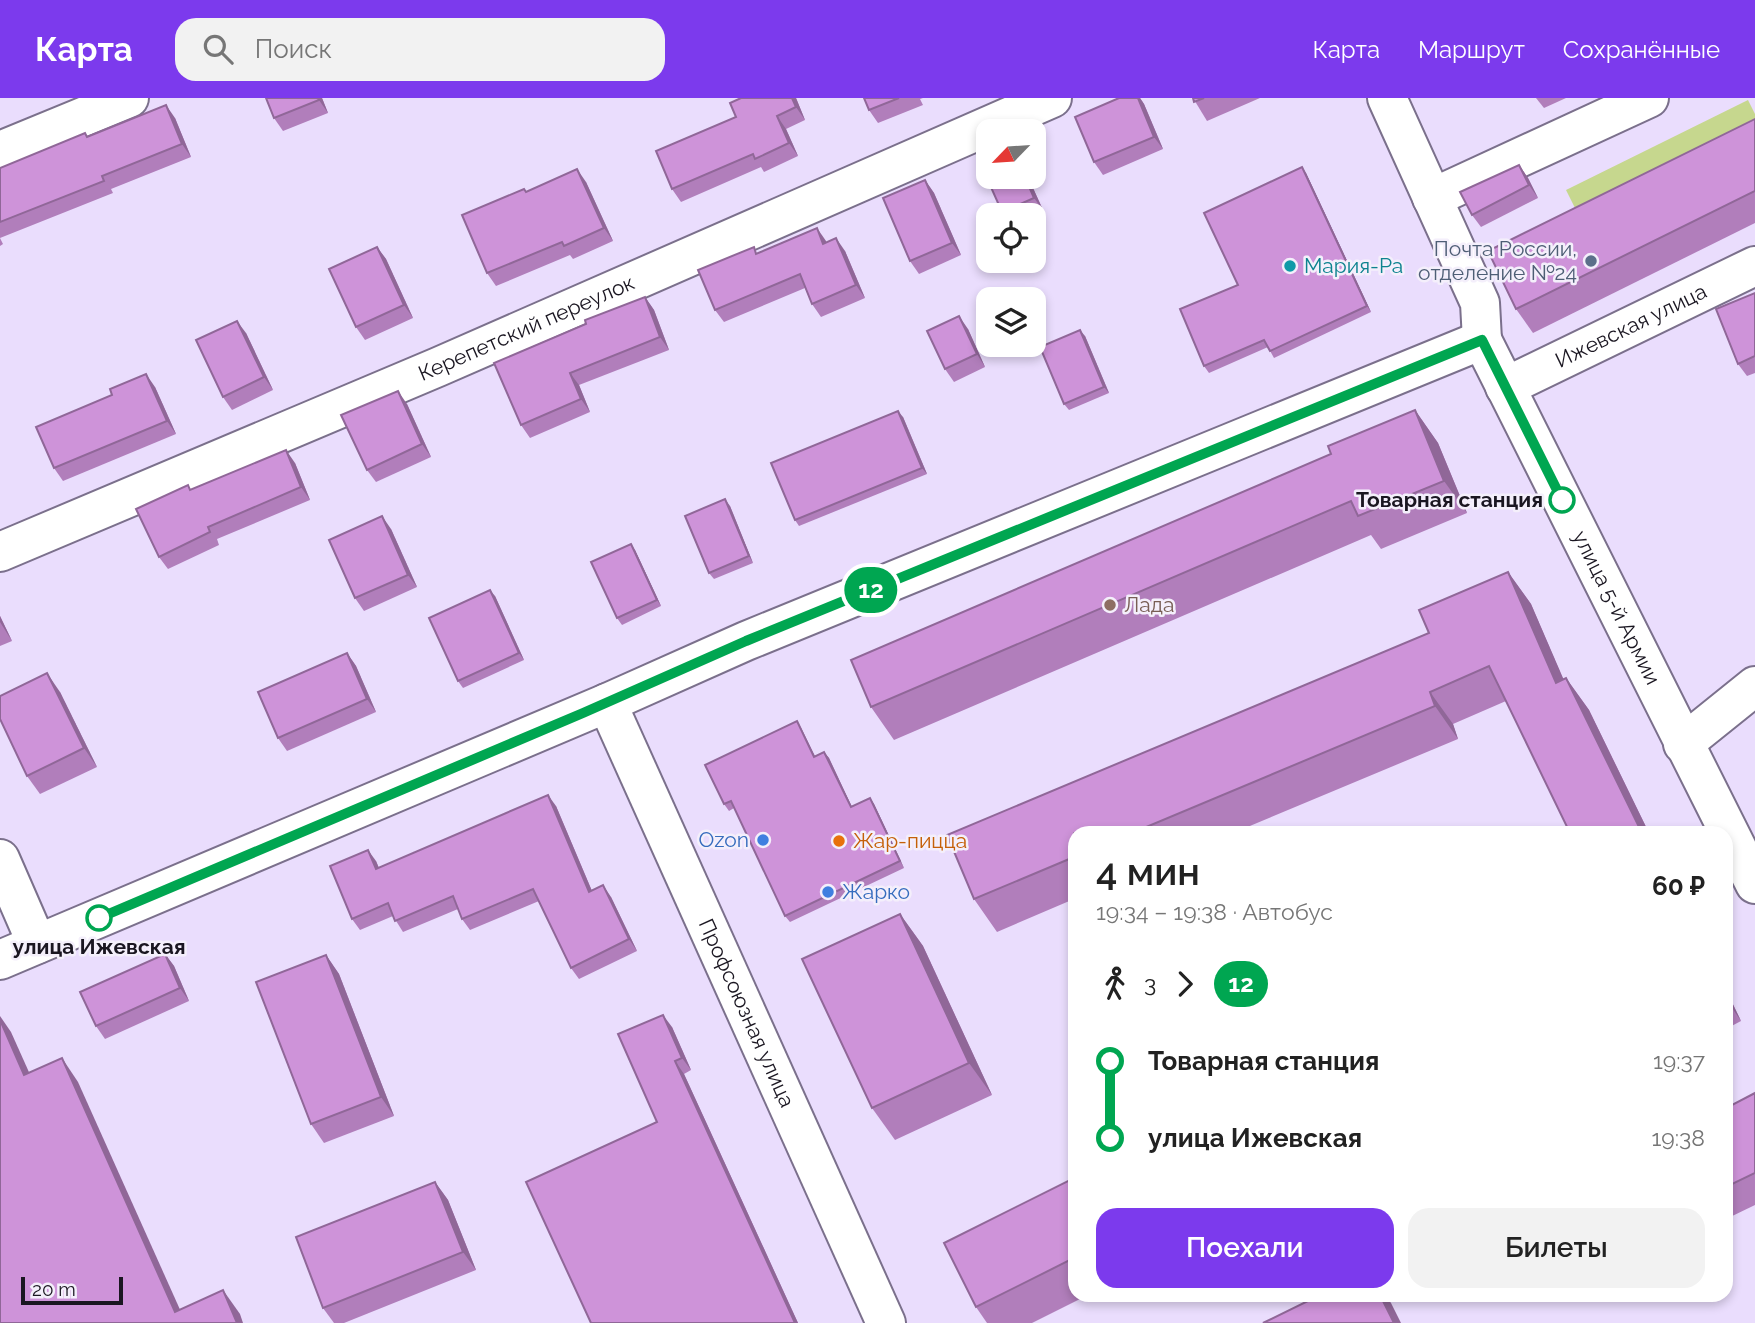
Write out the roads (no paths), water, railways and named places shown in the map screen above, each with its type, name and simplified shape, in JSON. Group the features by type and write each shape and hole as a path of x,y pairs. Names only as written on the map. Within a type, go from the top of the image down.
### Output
{"main road":[{"path":"0,151 129,98"},
{"name":"Керепетский переулок","path":"0,552 425,372 1052,98"},
{"name":"улица 5-й Армии","path":"1387,98 1480,303 1482,340 1726,826"},
{"path":"1432,198 1649,98"},
{"name":"Ижевская улица","path":"1506,387 1755,266"},
{"path":"0,960 607,703 746,641 1482,340"},
{"path":"1684,744 1755,686"},
{"name":"Профсоюзная улица","path":"607,703 886,1323"},
{"name":"улица 5-й Армии","path":"1733,841 1755,884"},
{"path":"0,859 37,944"}],"place":[{"name":"Почта России, отделение №24","path":"1591,261"},
{"name":"Мария-Ра","path":"1290,266"},
{"name":"Товарная cтанция","path":"1562,500"},
{"name":"Лада","path":"1110,605"},
{"name":"Ozon","path":"763,840"},
{"name":"Жар-пицца","path":"839,841"},
{"name":"Жарко","path":"828,892"},
{"name":"улица Ижевская","path":"99,918"}]}
